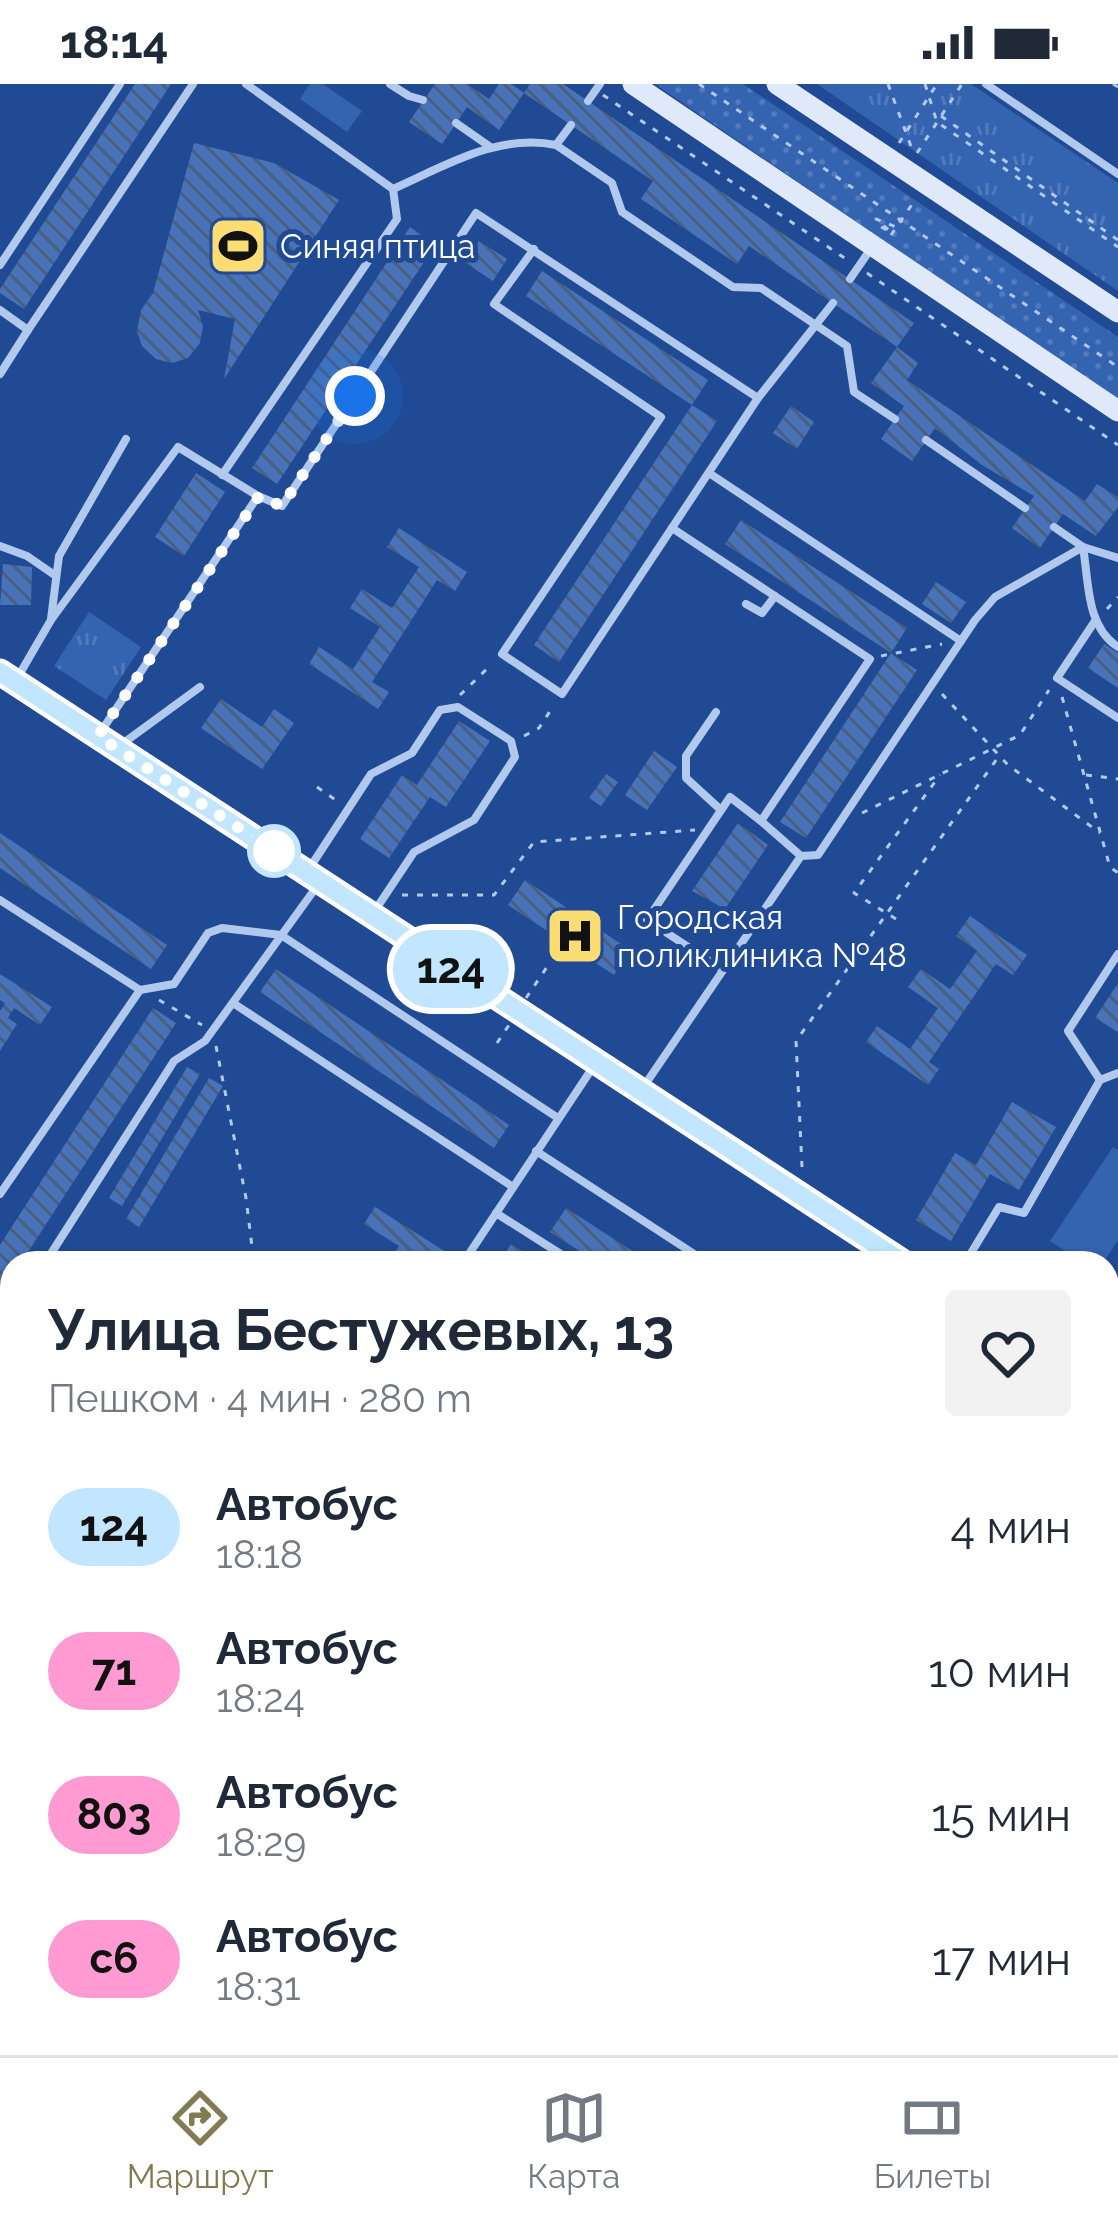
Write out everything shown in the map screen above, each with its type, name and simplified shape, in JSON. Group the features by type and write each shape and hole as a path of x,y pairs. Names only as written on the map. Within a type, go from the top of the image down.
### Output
{"street":[{"path":"633,84 1118,411"},
{"path":"777,84 1118,312"},
{"path":"0,672 885,1251"}],"lane":[{"path":"0,265 120,84"},
{"path":"0,374 194,84"},
{"path":"222,475 397,219 393,189 246,84"},
{"path":"390,84 424,100"},
{"path":"588,101 600,84"},
{"path":"986,84 1118,174"},
{"path":"456,123 490,147"},
{"path":"556,145 571,125"},
{"path":"393,189 490,147 529,140 556,145 612,183 622,212 733,287 761,288 847,346 854,392 895,419"},
{"path":"15,682 51,620 178,447 282,506 476,212 758,398"},
{"path":"850,279 873,245"},
{"path":"534,249 494,304 661,417 502,654 562,694 758,398 833,303"},
{"path":"0,310 28,330"},
{"path":"51,620 58,556 126,439"},
{"path":"926,440 1025,508"},
{"path":"709,472 962,641"},
{"path":"98,736 259,496"},
{"path":"1054,527 1083,547 1118,558"},
{"path":"672,528 870,659 761,821"},
{"path":"0,546 27,556 56,576"},
{"path":"722,969 647,920 730,797 801,856 818,855 995,597 1083,547"},
{"path":"1083,547 1095,621 1103,637 1118,647"},
{"path":"746,604 762,613 775,596"},
{"path":"1095,621 1057,678 1118,718"},
{"path":"117,748 200,687"},
{"path":"307,872 371,774 412,753 440,710 458,706 512,741 515,757 474,820 415,852 372,915"},
{"path":"716,712 686,755 686,778 721,810"},
{"path":"640,1093 801,856"},
{"path":"53,1251 174,1061 205,1041 321,881"},
{"path":"0,900 140,990 174,984 208,933 222,928 281,935 558,1118"},
{"path":"1100,1080 1068,1031 1118,955"},
{"path":"0,1194 140,990"},
{"path":"233,1003 513,1187"},
{"path":"471,1251 595,1064"},
{"path":"972,1251 999,1207 1024,1214 1100,1080 1118,1072"},
{"path":"536,1150 690,1251"},
{"path":"496,1213 556,1251"}],"path":[{"path":"699,84 1118,367"},
{"path":"888,84 914,157 962,84"},
{"path":"897,146 931,88"},
{"path":"931,88 937,122 1118,244"},
{"path":"941,116 1118,244"},
{"path":"896,227 915,200"},
{"path":"1095,621 1118,597"},
{"path":"870,659 962,641"},
{"path":"458,706 459,695 502,654"},
{"path":"839,824 1020,735 1057,678"},
{"path":"1057,678 1110,867 1118,874"},
{"path":"933,684 999,756 1100,832"},
{"path":"512,741 539,728 562,694"},
{"path":"802,1167 796,1041 999,756"},
{"path":"896,919 854,892 941,774"},
{"path":"1084,775 1118,778"},
{"path":"317,787 348,808"},
{"path":"387,895 494,895 534,842 709,829"},
{"path":"526,998 564,942"},
{"path":"140,990 213,1031 253,1251"},
{"path":"497,1043 509,1024"}],"green space":[{"path":"310,84 323,84 362,111 347,132 300,99"},
{"path":"655,84 743,84 1118,337 1118,401"},
{"path":"817,84 971,84 1118,183 1118,291"},
{"path":"89,612 141,647 106,700 54,666"},
{"path":"1113,1147 1118,1150 1118,1240 1111,1251 1065,1251 1050,1241"}],"building":[{"path":"135,84 171,84 24,309 0,289"},
{"path":"435,84 467,84 489,99 499,84 511,84 524,93 499,130 467,107 442,144 409,122"},
{"path":"530,84 563,84 914,323 897,347 749,246 737,264 641,199 653,181 524,93"},
{"name":"Синяя птица","path":"194,143 274,163 339,200 224,379 235,319 198,310 203,326 200,343 188,358 172,363 156,359 142,346 137,331 141,310 153,293"},
{"path":"410,227 436,244 277,484 252,468"},
{"path":"479,241 507,259 493,281 464,262"},
{"path":"542,271 708,380 692,405 526,296"},
{"path":"897,347 918,363 907,380 1085,501 1097,484 1118,497 1118,507 1096,536 1063,514 1040,548 1012,528 1034,496 982,465 935,428 912,461 881,439 904,406 871,383"},
{"path":"692,405 717,421 559,662 534,645"},
{"path":"791,406 814,422 797,449 773,433"},
{"path":"196,473 225,492 184,556 155,537"},
{"path":"741,520 907,628 891,653 725,544"},
{"path":"399,528 467,572 455,591 437,580 372,682 389,692 378,709 309,664 319,647 353,669 380,627 350,608 362,589 392,608 419,567 387,547"},
{"path":"3,564 32,567 31,605 0,605"},
{"path":"936,582 966,602 951,623 922,604"},
{"path":"1104,644 1118,653 1118,688 1088,668"},
{"path":"891,653 917,670 806,838 780,822"},
{"path":"221,699 262,727 274,709 294,723 262,769 201,728"},
{"path":"459,721 490,741 446,807 430,797 389,858 360,839 402,775 417,785"},
{"path":"654,751 677,767 647,810 625,795"},
{"path":"606,774 618,782 601,806 589,798"},
{"path":"738,823 768,845 725,909 692,891"},
{"path":"0,833 167,945 151,969 0,868"},
{"path":"525,880 630,950 614,975 508,905"},
{"path":"970,916 1027,955 1013,975 996,964 929,1062 939,1069 928,1085 866,1042 877,1026 910,1049 938,1008 908,987 921,969 950,989 977,951 956,936"},
{"path":"276,969 509,1125 494,1148 260,992"},
{"path":"0,974 52,1007 40,1025 14,1008 8,1018 17,1024 0,1051 0,1011 5,1003 0,1000"},
{"path":"1118,983 1118,1032 1095,1018"},
{"path":"153,1008 176,1023 29,1251 0,1251"},
{"path":"187,1067 200,1074 122,1206 109,1198"},
{"path":"209,1078 223,1086 139,1227 126,1219"},
{"path":"1012,1102 1056,1127 1019,1190 990,1174 951,1241 916,1220 955,1153 976,1165"},
{"path":"375,1207 444,1251 396,1251 399,1246 364,1224"},
{"path":"566,1208 632,1251 579,1251 550,1232"}],"bus line":[{"name":"124","path":"0,672 885,1251"}],"place":[{"name":"Синяя птица","path":"238,246"},
{"name":"Городская поликлиника №48","path":"575,936"}],"route":[{"path":"274,851 98,736 259,496 282,506 355,396"}]}
